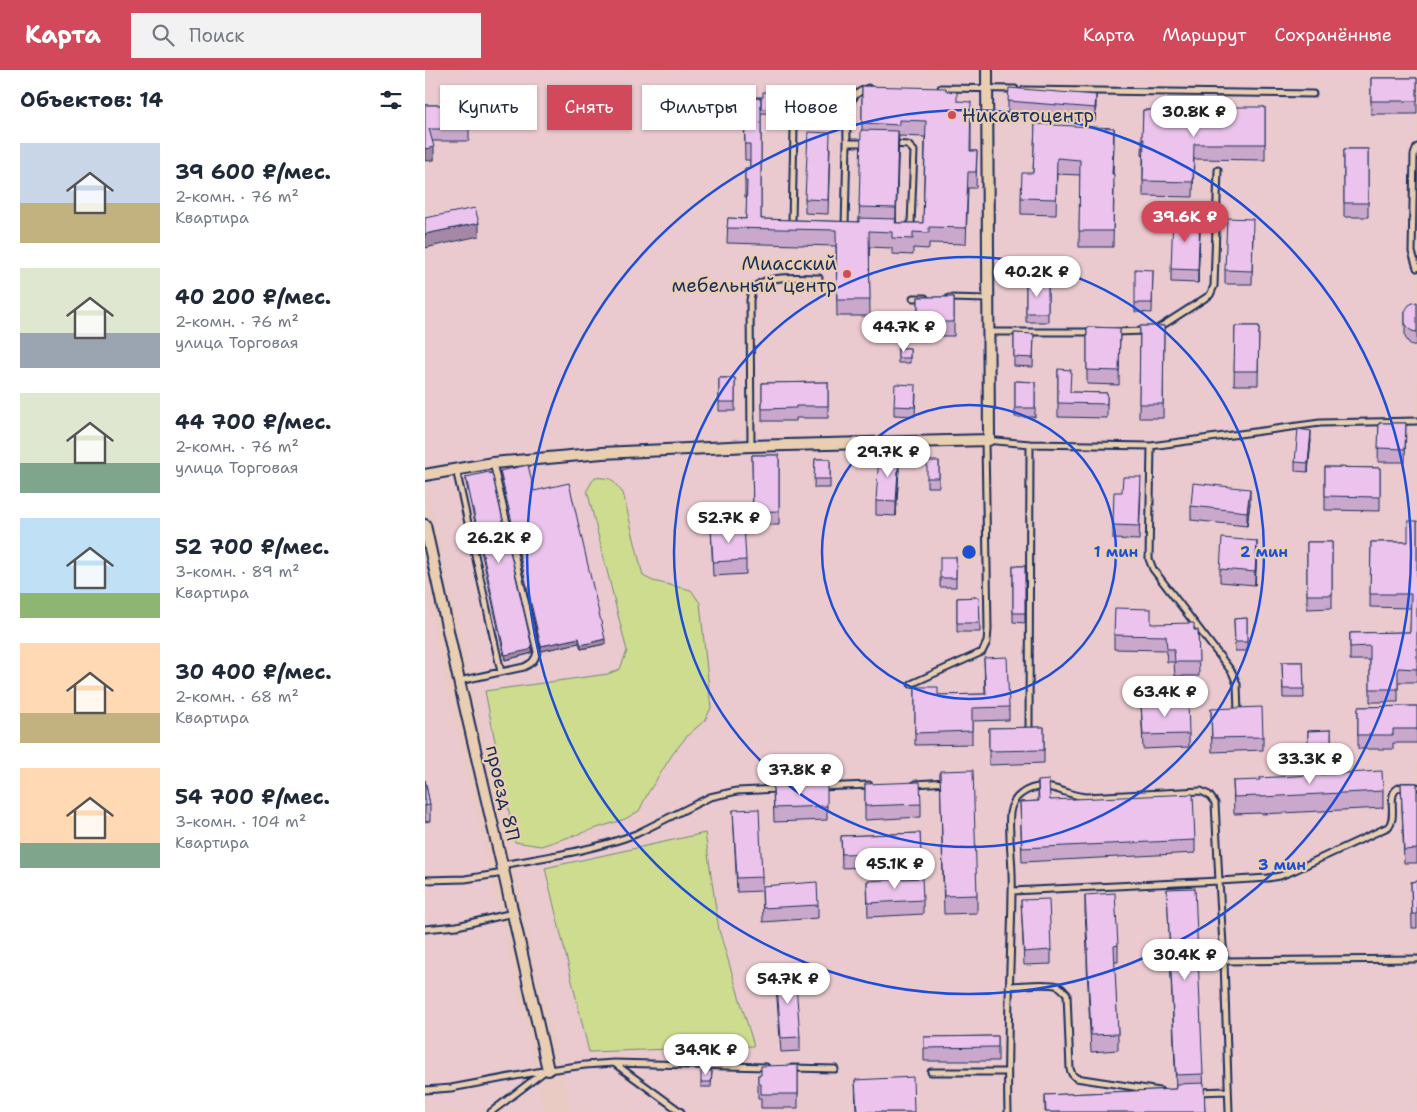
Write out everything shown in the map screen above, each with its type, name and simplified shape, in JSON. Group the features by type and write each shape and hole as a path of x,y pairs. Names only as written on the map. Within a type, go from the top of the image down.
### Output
{"street":[{"path":"425,475 493,463 602,452 987,440 987,70"},
{"name":"проезд 8П","path":"425,525 428,555 503,869 548,1070"}],"lane":[{"path":"856,93 867,88 876,88"},
{"path":"931,88 1313,94"},
{"path":"794,130 792,222 797,228"},
{"path":"845,230 847,130"},
{"path":"847,143 873,144"},
{"path":"882,144 908,145 914,151 911,224 904,231"},
{"path":"1417,147 1415,155 1415,207 1412,252 1417,268"},
{"path":"1105,332 1134,332 1158,328 1210,295 1214,286 1215,275 1218,170"},
{"path":"835,230 855,230"},
{"path":"751,446 750,300 753,289 768,279 819,278"},
{"path":"913,298 931,298"},
{"path":"941,298 988,299"},
{"path":"988,332 1095,332"},
{"path":"911,684 982,652 987,642 987,440 1029,444 1151,446 1320,423 1417,421"},
{"path":"1029,444 1029,731"},
{"path":"1151,446 1149,559 1153,569 1232,672 1237,684 1238,714"},
{"path":"459,681 524,667 532,663 537,652 493,463"},
{"path":"456,469 501,672"},
{"path":"908,784 957,782"},
{"path":"809,788 879,785"},
{"path":"1008,1112 1007,1072 1012,891 1010,811 1013,802 1020,794 1035,787 1046,786 1086,797 1201,792 1209,795 1215,803 1224,961 1229,1112"},
{"path":"1012,891 1219,881 1280,876 1388,827 1393,819 1392,795 1395,790 1401,787 1417,787"},
{"path":"425,880 465,879 624,839 710,797 744,791 790,788"},
{"path":"425,929 457,926 513,913"},
{"path":"1224,961 1417,959"},
{"path":"1009,986 1051,985 1058,986 1067,994 1070,1069 1076,1078 1165,1092"},
{"path":"613,1063 681,1112"},
{"path":"425,1090 451,1088 585,1064 777,1067"},
{"path":"787,1068 835,1069"},
{"path":"491,1112 548,1070"},
{"path":"931,1072 1007,1072"},
{"path":"1188,1092 1228,1091"}],"shaded area":[{"path":"425,70 1417,70 1417,1112 571,1112 425,479"},
{"path":"425,593 545,1112 425,1112"}],"green space":[{"path":"595,477 611,479 623,493 643,576 653,581 691,590 700,603 711,708 705,720 687,736 672,755 639,811 625,819 541,846 515,842 485,691 608,674 620,669 627,651 587,490"},
{"path":"705,833 719,930 754,1046 589,1052 545,868"}],"building":[{"path":"1371,78 1417,78 1417,101 1371,101"},
{"path":"862,86 946,88 946,91 957,92 957,101 971,102 970,151 977,151 976,172 968,172 966,228 929,227 929,233 913,232 913,239 892,238 892,232 869,231 870,300 837,300 836,230 727,228 728,218 746,219 747,181 745,181 745,168 750,168 750,144 745,144 745,130 756,130 756,98 761,98 761,219 859,222 859,218 896,219 895,223 923,223 926,121 899,120 899,125 862,123"},
{"path":"1009,88 1096,95 1095,108 1008,101"},
{"path":"763,92 766,92 766,109 761,109 761,98 756,98 763,97"},
{"path":"425,105 440,105 440,129 429,129 434,147 425,149"},
{"path":"1216,107 1265,107 1265,144 1194,144 1193,182 1143,181 1143,110 1216,111"},
{"path":"1035,124 1114,128 1112,174 1114,174 1113,231 1079,231 1080,160 1057,158 1056,199 1021,198 1022,173 1033,173"},
{"path":"861,130 898,131 896,208 859,207"},
{"path":"808,132 830,133 828,200 805,199"},
{"path":"1344,149 1368,149 1368,203 1344,203"},
{"path":"475,208 479,223 425,234 425,218"},
{"path":"1173,216 1200,217 1198,270 1171,269"},
{"path":"1227,218 1253,219 1252,271 1225,270"},
{"path":"1135,269 1153,270 1152,303 1135,303"},
{"path":"1026,283 1048,283 1048,313 1026,313"},
{"path":"918,297 954,297 954,322 918,322"},
{"path":"1417,302 1417,332 1409,329 1405,323 1405,311 1409,305"},
{"path":"1140,326 1164,326 1163,404 1139,404"},
{"path":"1235,326 1259,326 1258,371 1234,371"},
{"path":"1087,327 1120,328 1119,371 1087,370"},
{"path":"1014,333 1034,334 1033,358 1014,357"},
{"path":"898,348 910,348 910,358 898,358"},
{"path":"1058,369 1071,370 1070,392 1107,393 1107,404 1058,403"},
{"path":"719,378 735,378 735,402 719,402"},
{"path":"1015,381 1035,382 1035,408 1015,408"},
{"path":"828,382 828,406 762,409 762,383"},
{"path":"895,384 916,385 915,407 894,406"},
{"path":"1379,423 1406,423 1405,449 1378,448"},
{"path":"1298,429 1311,431 1308,463 1295,462"},
{"path":"879,454 899,455 896,502 876,501"},
{"path":"752,455 779,455 779,511 753,512"},
{"path":"815,459 830,459 830,479 814,479"},
{"path":"927,461 939,461 939,478 927,478"},
{"path":"528,465 534,491 569,483 605,639 581,645 579,638 541,646 500,471"},
{"path":"1325,467 1380,468 1380,497 1325,496"},
{"path":"489,472 490,474 492,473 532,647 529,650 505,655 466,477"},
{"path":"1123,477 1141,477 1139,526 1113,525 1114,492 1122,492"},
{"path":"1193,483 1250,489 1247,512 1191,506"},
{"path":"1408,521 1417,521 1417,669 1398,668 1398,689 1370,689 1370,646 1350,647 1350,633 1410,632 1411,594 1370,594 1371,542 1408,542"},
{"path":"744,525 746,560 713,562 711,527"},
{"path":"1222,538 1257,541 1255,572 1220,569"},
{"path":"1307,542 1332,542 1332,595 1307,595"},
{"path":"940,557 956,557 956,578 940,578"},
{"path":"1013,566 1025,566 1025,613 1013,613"},
{"path":"979,597 980,623 957,623 957,598"},
{"path":"1115,608 1151,609 1151,624 1194,623 1194,630 1198,630 1199,662 1175,662 1174,649 1167,649 1166,636 1114,635"},
{"path":"1247,618 1247,642 1235,642 1234,619"},
{"path":"1007,657 1009,707 972,708 972,731 915,733 915,687 938,687 938,695 986,694 984,658"},
{"path":"1282,662 1303,662 1304,689 1283,689"},
{"path":"1188,701 1189,734 1143,735 1141,703"},
{"path":"1417,706 1417,729 1393,729 1393,735 1358,735 1358,707"},
{"path":"1262,707 1263,737 1212,738 1211,709"},
{"path":"1044,727 1044,750 989,751 989,728"},
{"path":"1331,730 1331,742 1308,743 1308,731"},
{"path":"973,770 977,895 944,896 940,771"},
{"path":"1382,771 1383,791 1234,797 1233,781"},
{"path":"425,780 430,805 425,806"},
{"path":"1049,780 1050,800 1193,794 1195,840 1022,848 1020,802 1039,801 1038,781"},
{"path":"920,782 921,804 865,806 865,784"},
{"path":"1401,783 1417,783 1417,849 1404,850"},
{"path":"827,784 827,806 774,808 773,786"},
{"path":"759,809 762,877 737,878 733,810"},
{"path":"920,833 921,852 842,854 841,836"},
{"path":"922,878 923,900 868,903 867,881"},
{"path":"1417,881 1417,914 1412,914 1411,882"},
{"path":"817,882 818,905 763,908 762,886"},
{"path":"1195,888 1203,1074 1176,1075 1167,889"},
{"path":"1115,893 1118,945 1114,946 1118,1034 1091,1035 1085,895"},
{"path":"1049,899 1051,950 1024,952 1021,900"},
{"path":"795,971 800,1037 781,1038 776,973"},
{"path":"998,1036 998,1047 924,1048 924,1037"},
{"path":"798,1065 798,1094 761,1094 761,1084 758,1084 758,1075 761,1075 761,1066"},
{"path":"701,1071 712,1071 711,1082 701,1082"},
{"path":"913,1077 914,1112 857,1112 855,1080"},
{"path":"1204,1083 1205,1112 1046,1112 1045,1095 1176,1089 1176,1084"}],"place":[{"name":"Никавтоцентр","path":"952,115"},
{"name":"Миасский мебельный центр","path":"847,274"}]}
